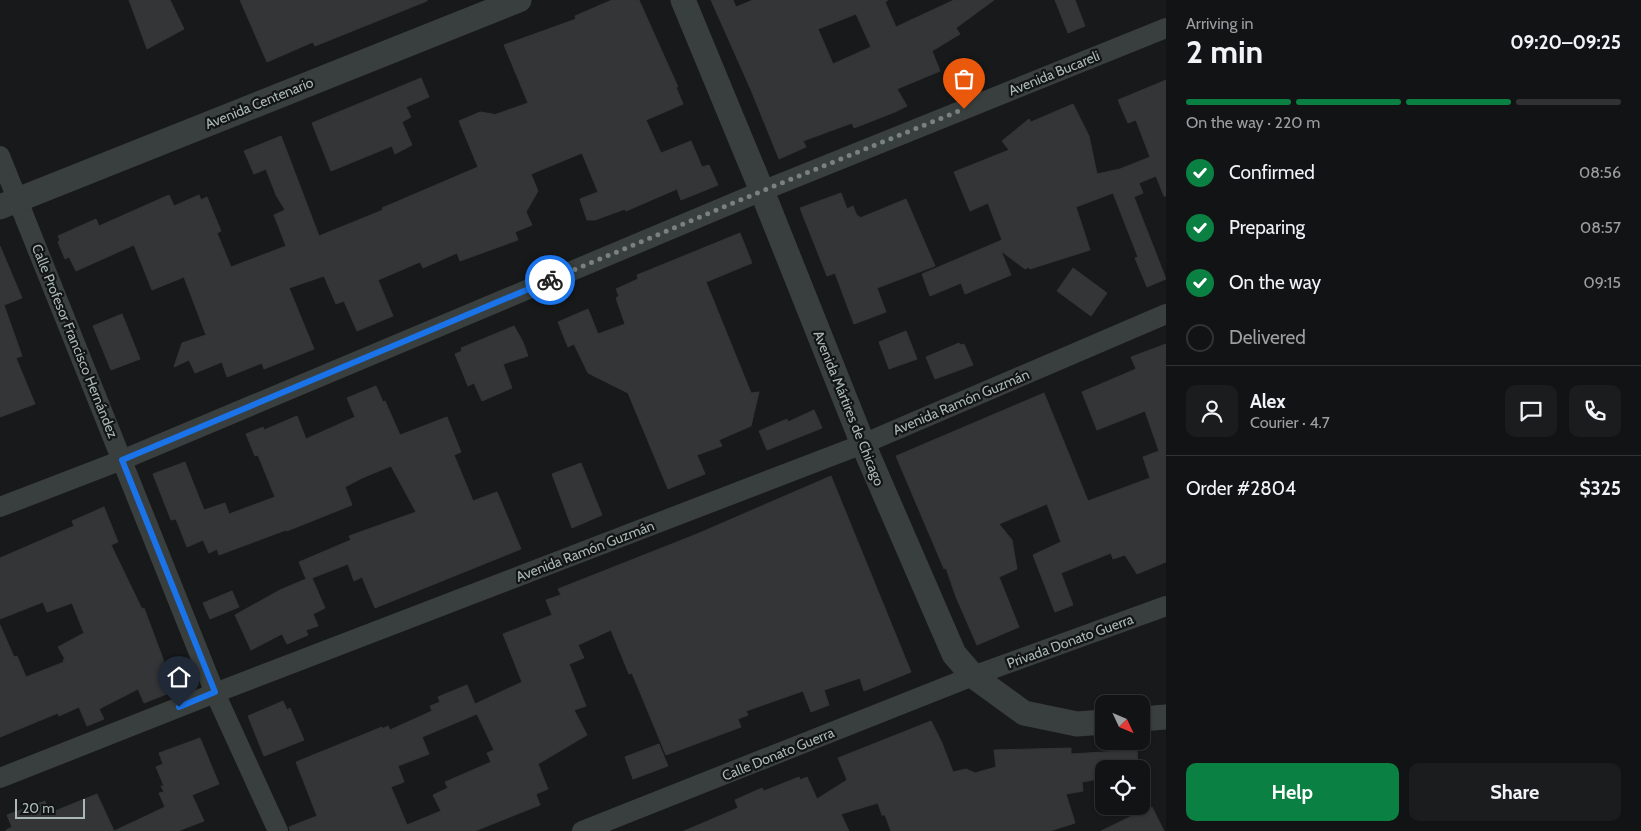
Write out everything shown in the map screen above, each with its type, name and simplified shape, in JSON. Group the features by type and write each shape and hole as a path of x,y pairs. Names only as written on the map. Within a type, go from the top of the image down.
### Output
{"street":[{"name":"Avenida Centenario","path":"9,203 519,0"},
{"name":"Avenida Mártires de Chicago","path":"683,0 762,191 862,444 954,654 973,676 1024,713 1077,724 1095,723"},
{"name":"Avenida Bucareli","path":"0,508 122,460 762,191 1166,28"},
{"name":"Calle Profesor Francisco Hernández","path":"0,156 9,203 122,460 215,692 278,831"},
{"name":"Avenida Ramón Guzmán","path":"0,778 215,692 862,444 1166,314"},
{"name":"Privada Donato Guerra","path":"973,676 1166,606"},
{"name":"Calle Donato Guerra","path":"582,831 973,676"},
{"path":"1150,718 1166,717"}],"building":[{"path":"129,0 170,0 184,29 147,49"},
{"path":"240,0 427,1 315,46 313,42 267,62"},
{"path":"612,0 639,0 678,87 676,87 683,104 646,120 661,153 691,141 702,167 709,165 718,185 681,200 677,189 626,211 625,209 595,220 587,220 580,199 598,192 582,153 531,174 538,191 526,212 532,225 515,232 518,240 460,261 457,253 423,268 420,262 378,280 393,316 357,331 344,301 336,304 324,276 289,288 314,349 264,369 262,363 227,377 222,362 195,373 189,360 174,367 182,343 206,335 184,277 152,290 134,245 76,271 69,257 65,259 58,242 60,240 58,236 96,219 99,226 169,195 174,206 199,195 201,200 207,197 221,231 217,233 231,267 286,246 274,215 285,210 276,195 266,169 254,174 244,151 281,136 319,236 383,210 382,208 478,167 459,121 480,112 494,115 528,103 504,45 576,19 575,16"},
{"path":"711,0 733,0 736,7 753,0 888,0 885,2 896,27 954,0 994,0 956,28 960,34 932,51 940,71 897,89 907,106 854,128 852,123 803,141 806,147 779,159","holes":["856,14 871,47 833,64 818,29"]},
{"path":"1055,0 1075,0 1085,26 1068,33"},
{"path":"421,78 429,97 406,107 411,117 402,122 412,145 395,154 392,146 331,171 312,123"},
{"path":"1166,80 1166,196 1164,196 1156,176 1139,183 1143,193 1134,197 1166,279 1147,287 1135,258 1138,257 1113,193 1076,207 1090,250 1030,269 1029,267 1025,269 1001,251 1011,275 965,294 961,283 930,296 922,274 1002,240 988,203 970,211 954,172 1009,150 1002,141 1029,119 1031,122 1073,104 1089,136 1097,174 1120,169 1150,157 1136,120 1128,123 1118,100"},
{"path":"841,193 847,209 853,206 857,216 860,218 906,199 935,266 877,288 886,312 854,324 835,273 827,276 800,208"},
{"path":"740,233 752,263 706,282 751,393 759,392 751,426 719,440 722,446 697,455 705,474 668,489 628,393 588,373 574,344 568,347 558,322 588,309 598,334 625,324 616,298 619,296 616,289 638,279 637,275"},
{"path":"0,246 22,298 4,305 22,356 16,358 35,404 0,417"},
{"path":"1073,268 1107,293 1091,316 1057,291"},
{"path":"122,314 140,359 111,370 93,326"},
{"path":"514,326 528,356 503,364 512,388 482,401 474,383 468,386 455,354 462,351 461,348"},
{"path":"906,331 917,359 889,369 879,342"},
{"path":"959,343 960,345 964,344 973,365 935,379 926,357"},
{"path":"1166,344 1166,562 1137,574 1125,555 1113,559 1111,553 1061,573 1073,605 1055,612 1033,555 1061,542 1047,504 999,524 1012,540 1017,569 999,577 1019,627 977,645 956,597 946,568 944,569 896,456 1044,393 1088,501 1150,478 1143,457 1159,451 1145,411 1097,430 1082,392 1136,369 1131,357"},
{"path":"376,386 400,435 447,417 461,452 454,455 473,501 497,492 521,549 375,608 362,577 354,581 348,564 312,578 325,608 313,614 318,626 306,630 308,635 287,644 282,634 251,650 235,615 280,590 306,579 299,562 351,540 349,536 416,512 391,466 345,487 352,505 219,555 217,549 209,553 203,540 187,547 176,519 171,520 153,474 185,462 204,510 225,503 229,514 275,497 258,455 255,456 246,434 263,427 264,430 297,416 306,439 355,417 347,398"},
{"path":"814,410 822,428 767,450 759,431 787,419 788,422"},
{"path":"581,463 602,515 572,528 552,474"},
{"path":"831,476 911,672 864,691 860,678 824,690 829,705 811,712 803,691 746,711 748,715 738,719 741,727 666,755 632,673 629,674 611,630 578,645 584,658 569,664 586,706 574,710 587,735 538,764 548,789 536,794 540,805 475,831 290,831 289,827 317,816 296,762 382,727 382,729 388,726 390,730 432,711 430,706 440,702 438,697 467,685 475,704 522,682 503,634 552,615 546,600 561,595 558,589 697,534","holes":["477,714 494,750 487,753 491,762 445,782 448,788 433,795 441,811 407,825 391,787 404,782 398,766 429,754 422,737"]},
{"path":"104,507 118,542 111,545 142,609 144,608 166,667 170,666 179,689 144,703 138,689 99,709 104,719 87,726 79,707 59,716 58,713 0,737 0,625 14,657 17,656 26,677 64,662 63,660 65,659 58,647 84,633 72,603 47,612 43,602 0,619 0,558 74,526 72,521"},
{"path":"232,591 239,607 210,619 203,603"},
{"path":"283,701 287,710 290,708 304,740 264,756 248,716"},
{"path":"931,721 953,772 966,769 975,773 996,767 994,750 1071,748 1071,754 1137,750 1138,760 1095,760 1095,780 1082,782 1083,791 1066,794 1075,823 1050,831 891,831 878,803 841,814 849,831 684,831 738,808 735,800 762,788 764,791 799,777 800,780 807,777 817,799 847,780 838,758"},
{"path":"200,738 219,784 192,795 204,821 178,831 114,831 165,807 159,793 164,792 161,786 164,786 156,767 163,764 159,753"},
{"path":"659,744 668,766 633,779 625,757"},
{"path":"97,794 114,831 6,831 12,827 7,815 45,801 50,813"},
{"path":"1152,807 1164,831 1101,831 1134,815 1150,815 1150,808"}],"way so far":[{"path":"550,280 964,109"}],"route":[{"path":"179,707 215,692 122,460 550,280"}]}
